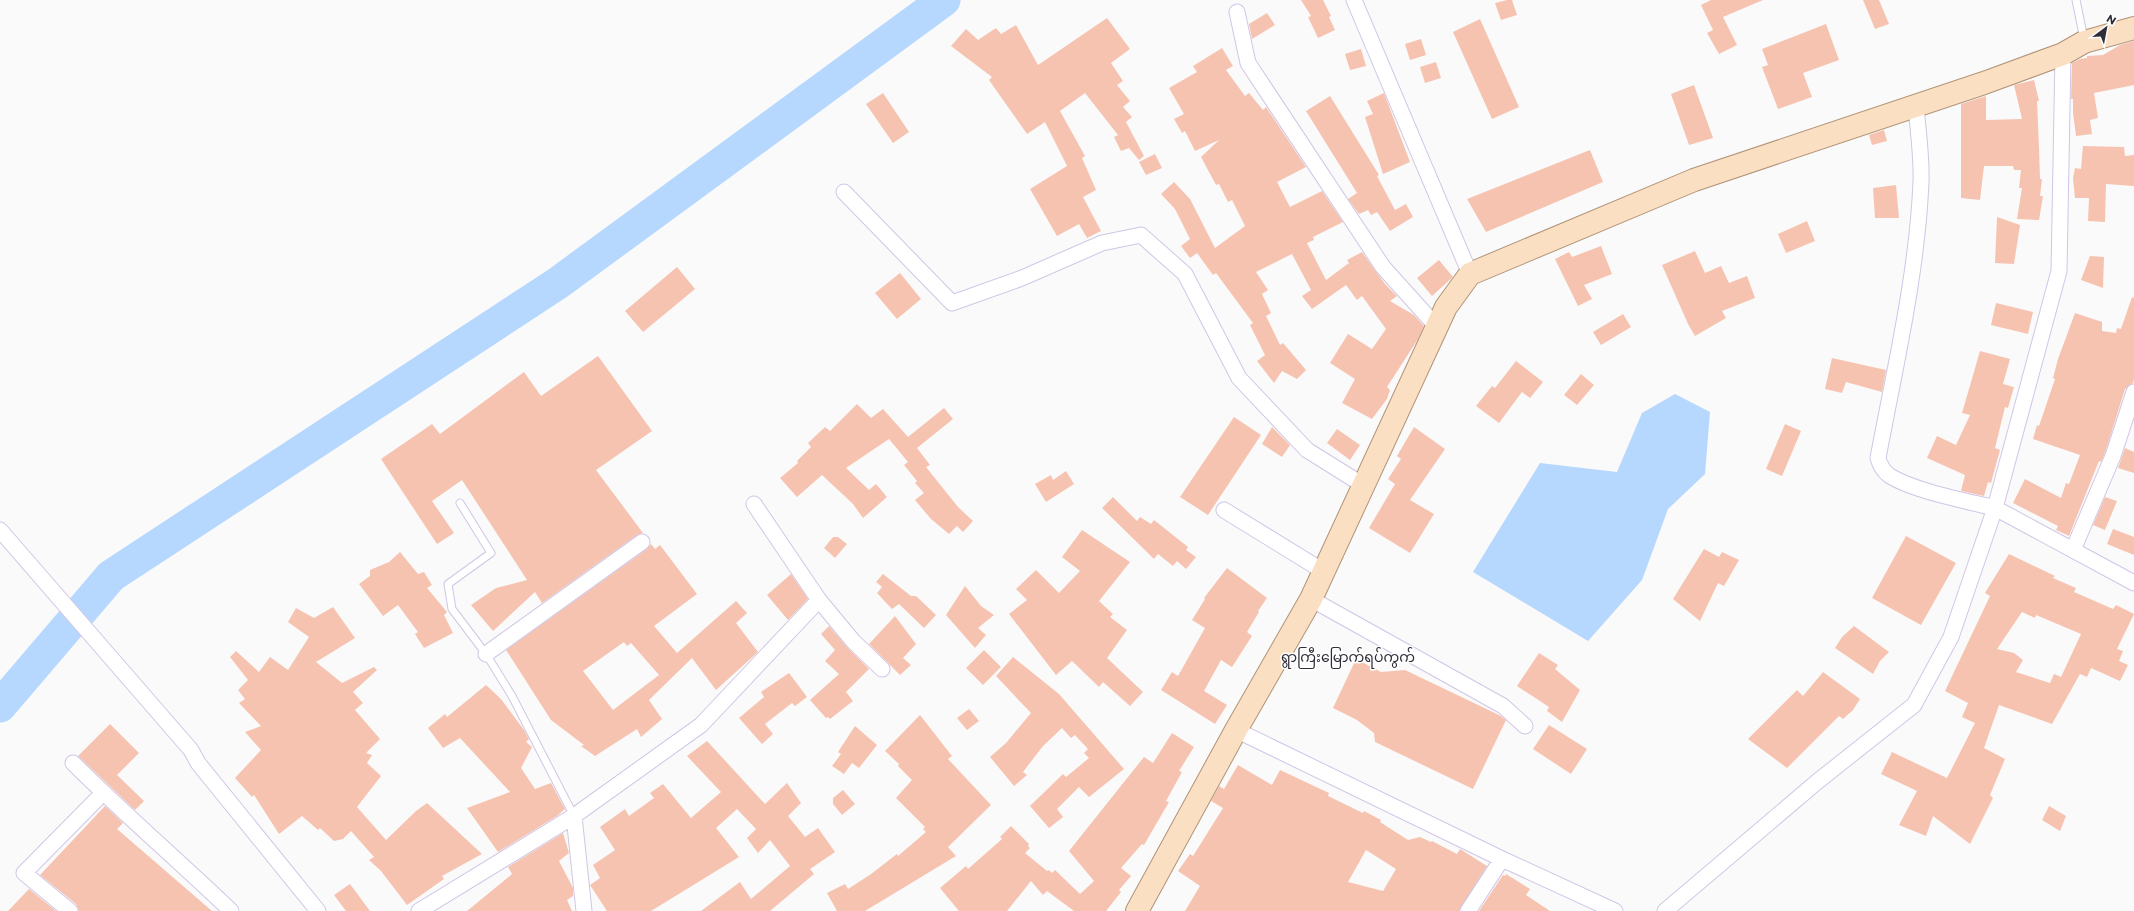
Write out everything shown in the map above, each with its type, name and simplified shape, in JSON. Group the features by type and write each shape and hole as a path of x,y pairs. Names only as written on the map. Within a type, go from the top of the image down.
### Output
{"main road":[{"path":"1137,911 1236,730 1311,598 1446,307 1470,274 1694,180 1916,106 2064,54 2084,42 2134,28"}],"street":[{"path":"1354,0 1470,274"},
{"path":"1238,12 1248,63 1383,267 1437,327"},
{"path":"1665,911 1818,781 1914,705 1951,637 1996,508 2059,271 2064,54"},
{"path":"1916,106 1921,180 1915,248 1906,316 1878,458 1881,468 1890,476 1915,486 1996,508 2134,583"},
{"path":"844,192 952,303 1022,278 1102,243 1141,235 1185,274 1239,378 1307,450 1363,485"},
{"path":"2073,550 2113,456 2134,392"},
{"path":"754,504 819,600 853,641 882,669"},
{"path":"1224,510 1323,572"},
{"path":"0,530 191,750 198,763 318,911"},
{"path":"486,654 642,542"},
{"path":"1311,598 1504,706 1525,726"},
{"path":"419,911 574,816 702,725 819,600"},
{"path":"1236,730 1502,859 1615,911"},
{"path":"73,763 103,793 177,858 231,911"},
{"path":"70,911 24,873 103,793"},
{"path":"574,816 584,911"},
{"path":"1468,911 1502,859"}],"lane":[{"path":"2076,0 2084,42"},
{"path":"460,503 491,553 448,584 452,609 486,654 512,696 574,816"}],"water":[{"path":"1675,394 1710,412 1705,474 1668,509 1642,580 1588,641 1473,572 1540,463 1617,472 1642,413"}],"building":[{"path":"1301,0 1323,0 1331,16 1329,17 1335,30 1318,38 1308,17 1311,16"},
{"path":"1512,0 1517,15 1501,20 1495,3"},
{"path":"1711,0 1763,0 1723,17 1737,45 1719,54 1707,33 1713,30 1701,5"},
{"path":"1863,0 1879,0 1889,24 1875,29"},
{"path":"1267,13 1275,25 1252,39 1249,24"},
{"path":"1107,18 1130,49 1111,63 1123,81 1117,85 1130,101 1123,107 1132,117 1126,122 1144,156 1139,160 1129,148 1121,151 1114,137 1118,135 1085,93 1060,111 1085,156 1082,158 1096,190 1083,197 1101,231 1087,238 1079,224 1057,236 1030,189 1067,166 1045,122 1027,134 989,80 992,77 951,46 966,29 978,40 996,28 1001,34 1016,25 1038,65"},
{"path":"1480,19 1519,107 1492,119 1453,32"},
{"path":"1826,24 1839,60 1803,73 1812,97 1778,109 1762,67 1768,65 1762,49"},
{"path":"1421,39 1426,55 1410,60 1405,44"},
{"path":"2134,41 2134,85 2094,93 2098,118 2090,120 2092,134 2076,136 2073,99 2071,99 2072,63 2080,59 2087,58 2087,56 2103,55 2120,45"},
{"path":"1222,48 1233,66 1226,70 1245,96 1249,93 1263,110 1266,107 1306,167 1277,182 1290,207 1322,191 1343,222 1313,237 1314,240 1307,243 1326,280 1349,263 1347,260 1362,252 1385,284 1397,296 1390,301 1414,315 1424,326 1418,339 1387,387 1390,390 1387,399 1372,419 1342,403 1355,379 1330,363 1348,334 1372,349 1386,329 1362,296 1357,300 1346,285 1312,309 1302,296 1311,290 1292,254 1256,272 1268,290 1262,294 1271,313 1266,316 1280,345 1283,343 1306,370 1297,379 1282,371 1274,383 1257,361 1265,355 1250,325 1253,323 1216,273 1213,275 1197,253 1190,258 1181,246 1190,239 1175,209 1161,194 1174,182 1190,199 1215,248 1245,226 1232,200 1228,202 1219,184 1216,185 1201,157 1219,140 1195,151 1185,131 1182,133 1174,119 1184,114 1169,88 1197,72 1193,66"},
{"path":"1361,49 1366,66 1350,70 1345,54"},
{"path":"1436,62 1441,78 1425,83 1420,67"},
{"path":"2034,80 2039,101 2037,101 2040,179 2042,179 2040,196 2043,196 2039,220 2017,219 2022,188 2019,188 2021,170 2014,170 2013,166 1984,166 1980,200 1961,198 1961,104 1986,96 1986,120 2022,119 2014,85"},
{"path":"1694,85 1713,138 1689,145 1671,94"},
{"path":"883,93 909,132 893,143 866,104"},
{"path":"1384,93 1410,162 1383,174 1365,117 1373,114 1367,101"},
{"path":"1330,96 1379,175 1377,176 1395,210 1406,204 1413,217 1390,231 1377,212 1371,215 1368,210 1359,214 1348,199 1357,193 1306,111"},
{"path":"1884,130 1887,141 1872,145 1869,135"},
{"path":"2083,146 2124,147 2125,156 2134,155 2134,186 2106,184 2105,222 2088,221 2089,198 2075,198 2073,178 2075,168 2081,169"},
{"path":"1590,150 1603,182 1486,232 1467,199"},
{"path":"1155,154 1162,168 1146,175 1139,162"},
{"path":"1896,185 1899,218 1875,218 1873,188"},
{"path":"1997,217 2020,225 2014,264 1995,263"},
{"path":"1807,221 1815,241 1786,253 1778,234"},
{"path":"1601,246 1612,274 1584,285 1592,299 1578,306 1555,259 1569,252 1572,257"},
{"path":"1695,251 1705,273 1721,266 1729,283 1747,276 1755,298 1722,311 1726,318 1695,336 1688,324 1662,265"},
{"path":"2090,256 2104,257 2103,288 2081,280"},
{"path":"1439,260 1453,277 1432,296 1417,278"},
{"path":"677,267 695,289 643,332 625,311"},
{"path":"900,273 921,299 897,319 875,293"},
{"path":"2132,297 2134,298 2133,383 2125,389 2105,453 2101,462 2099,461 2069,536 2056,530 2058,526 2013,503 2025,479 2061,498 2066,483 2069,484 2080,455 2033,439 2055,379 2053,378 2058,359 2075,313 2102,322 2102,331 2116,333 2117,328 2121,329"},
{"path":"1996,303 2033,312 2028,334 1991,325"},
{"path":"1623,314 1631,327 1601,345 1593,332"},
{"path":"1980,351 2010,359 2003,384 2014,387 2008,408 2005,407 1995,448 2000,450 1991,483 1988,482 1984,496 1961,491 1965,475 1927,458 1937,436 1956,445 1970,415 1962,413"},
{"path":"598,356 652,431 596,470 643,533 637,535 542,603 535,592 493,631 471,605 496,588 527,580 462,480 432,501 454,533 437,544 381,459 432,424 440,434 524,372 541,396"},
{"path":"1832,358 1886,370 1882,392 1846,382 1842,393 1825,389"},
{"path":"1516,361 1543,382 1530,398 1522,392 1499,423 1476,406 1492,386 1495,388"},
{"path":"1581,374 1594,385 1577,405 1564,395"},
{"path":"857,404 871,418 883,409 908,437 944,408 953,419 917,448 930,465 926,467 958,507 973,521 963,532 957,526 949,534 931,519 915,500 924,493 915,483 917,481 904,465 908,462 889,439 846,468 869,490 876,484 887,497 863,518 853,504 822,475 797,497 780,478 798,463 797,461 811,447 808,443 825,427 830,431"},
{"path":"1234,417 1261,435 1208,515 1180,497"},
{"path":"1785,424 1801,431 1782,476 1766,469"},
{"path":"1272,427 1290,445 1282,457 1262,444"},
{"path":"1414,427 1445,449 1410,500 1434,514 1410,553 1369,528 1395,484 1388,479 1401,459 1397,456"},
{"path":"1337,429 1360,445 1350,460 1327,443"},
{"path":"2125,448 2134,452 2134,473 2118,468"},
{"path":"1066,471 1074,484 1046,502 1035,484 1051,475 1053,480"},
{"path":"1113,497 1137,521 1140,517 1151,524 1154,520 1188,547 1186,550 1196,557 1186,569 1177,561 1173,566 1158,554 1154,559 1102,508"},
{"path":"2105,497 2117,501 2105,530 2093,525"},
{"path":"2113,529 2134,537 2134,555 2107,544"},
{"path":"1082,530 1130,562 1099,601 1113,614 1110,617 1127,630 1107,658 1143,692 1130,706 1103,682 1099,687 1072,661 1056,675 1009,614 1027,600 1016,589 1036,570 1059,593 1080,571 1062,557"},
{"path":"1906,536 1956,563 1921,625 1872,598"},
{"path":"833,537 838,537 847,544 835,558 824,548"},
{"path":"651,544 655,549 660,545 697,594 654,626 677,653 736,601 747,613 736,623 758,652 716,690 692,658 649,700 662,719 641,737 637,729 595,756 581,746 584,745 551,720 506,650 647,549","holes":["624,642 627,646 631,643 659,675 613,710 583,671"]},
{"path":"1704,549 1719,557 1722,552 1739,560 1724,586 1718,583 1700,621 1673,599"},
{"path":"400,552 418,574 424,572 432,585 427,588 447,612 444,615 453,633 424,648 415,634 418,632 398,605 383,616 359,584 370,576 370,570 389,562"},
{"path":"2009,554 2055,576 2053,578 2076,588 2074,592 2113,609 2116,605 2134,614 2117,649 2123,651 2119,661 2128,665 2120,681 2091,668 2087,677 2080,674 2052,724 1999,705 1984,748 2005,759 1990,795 1993,798 1970,844 1933,816 1926,836 1899,825 1917,791 1881,774 1892,752 1947,778 1975,723 1962,717 1968,703 1945,691 1990,596 1985,593","holes":["2022,612 2035,618 2036,615 2081,634 2061,677 2054,674 2050,683 2016,672 2023,660 2014,653 1997,649"]},
{"path":"1227,568 1267,598 1247,632 1252,636 1232,667 1221,660 1204,691 1227,705 1215,724 1161,690 1172,672 1178,676 1205,628 1192,620 1205,599 1204,598"},
{"path":"791,574 808,599 788,620 767,595"},
{"path":"883,574 911,596 916,596 936,615 924,628 899,604 892,609 877,593 882,587 876,582"},
{"path":"965,586 981,606 994,615 978,628 986,635 975,648 946,615"},
{"path":"333,607 355,638 316,662 342,683 374,667 377,670 353,692 363,703 355,710 380,739 366,753 372,755 367,763 381,776 357,807 386,840 416,811 427,803 482,854 442,876 444,879 407,905 381,871 369,860 374,857 351,831 343,839 334,841 320,828 318,830 302,816 279,834 254,795 252,797 235,778 261,750 245,732 261,726 239,703 245,699 238,690 248,680 230,657 236,651 259,672 270,657 288,670 309,637 288,622 296,608 314,618"},
{"path":"895,616 916,644 903,658 911,665 900,675 869,644"},
{"path":"829,626 869,669 846,692 853,701 830,719 828,717 826,718 810,700 839,674 825,661 835,650 821,634"},
{"path":"1854,626 1889,652 1880,661 1873,674 1835,648 1842,637"},
{"path":"984,650 1001,667 983,685 966,668"},
{"path":"1539,653 1558,665 1555,669 1580,690 1562,722 1547,711 1549,707 1517,686"},
{"path":"1013,657 1059,694 1124,769 1089,797 1079,787 1057,809 1063,817 1049,828 1030,806 1063,774 1066,777 1089,758 1084,753 1088,749 1075,735 1071,738 1062,728 1043,746 1023,772 1027,775 1014,786 990,757 1006,743 1031,713 996,676"},
{"path":"1356,659 1381,672 1405,670 1499,715 1506,720 1473,789 1375,742 1374,733 1357,720 1333,708"},
{"path":"1823,672 1860,699 1853,710 1843,719 1839,716 1787,768 1748,739 1797,690 1803,696"},
{"path":"789,673 807,697 795,706 792,703 765,724 773,734 762,744 739,718 764,697 761,692"},
{"path":"486,685 501,699 529,739 526,742 532,747 521,768 535,789 551,783 565,809 557,816 498,852 467,808 510,792 460,738 443,748 428,728 445,714 447,717"},
{"path":"969,709 979,721 967,730 957,718"},
{"path":"920,715 952,756 948,759 991,805 948,847 956,856 865,911 837,911 827,893 845,884 848,889 897,854 898,856 926,832 923,829 925,827 896,798 912,780 898,766 899,764 885,751"},
{"path":"110,724 139,753 117,775 144,801 135,810 78,756"},
{"path":"1549,725 1587,749 1571,774 1533,749"},
{"path":"855,726 877,745 859,768 852,763 844,774 832,766 841,754 838,752"},
{"path":"1172,733 1194,747 1179,771 1182,772 1166,801 1169,802 1144,845 1142,844 1121,868 1131,876 1119,890 1121,892 1106,911 1074,911 1047,891 1043,895 1031,881 1007,911 959,911 940,888 966,866 968,869 1002,839 1000,837 1011,826 1029,844 1028,846 1030,848 1025,853 1047,871 1049,870 1052,873 1055,870 1080,894 1094,881 1069,851 1144,757 1153,763"},
{"path":"707,741 765,804 787,783 801,803 788,816 805,837 818,828 835,852 810,869 814,874 770,911 701,911 740,882 751,899 790,866 770,840 758,853 747,838 756,829 737,809 716,828 739,857 651,911 607,911 590,885 600,878 593,865 615,850 600,827 625,809 629,816 654,798 650,793 663,784 691,818 721,792 687,756"},
{"path":"1238,765 1272,785 1280,770 1329,793 1328,796 1381,820 1380,822 1408,840 1420,837 1431,842 1432,841 1457,854 1460,849 1487,866 1459,911 1185,911 1200,886 1178,871 1190,854 1193,856 1223,808 1211,801 1219,786 1224,789","holes":["1366,850 1396,869 1383,891 1348,882"]},
{"path":"843,790 855,804 842,815 833,804 833,798"},
{"path":"105,806 123,823 117,829 212,911 79,911 76,904 40,875"},
{"path":"2049,806 2066,816 2060,831 2042,820"},
{"path":"563,833 569,853 559,861 573,888 573,896 567,900 572,911 467,911 512,874 508,867"},
{"path":"1506,874 1530,889 1526,895 1550,911 1479,911 1503,875 1505,876"},
{"path":"350,884 370,911 346,911 334,895"},
{"path":"29,889 56,911 8,911"}],"waterway":[{"path":"0,706 111,576 558,283 944,0"}],"district":[{"name":"ရွာကြီးမြောက်ရပ်ကွက်","path":"1348,657"}]}
